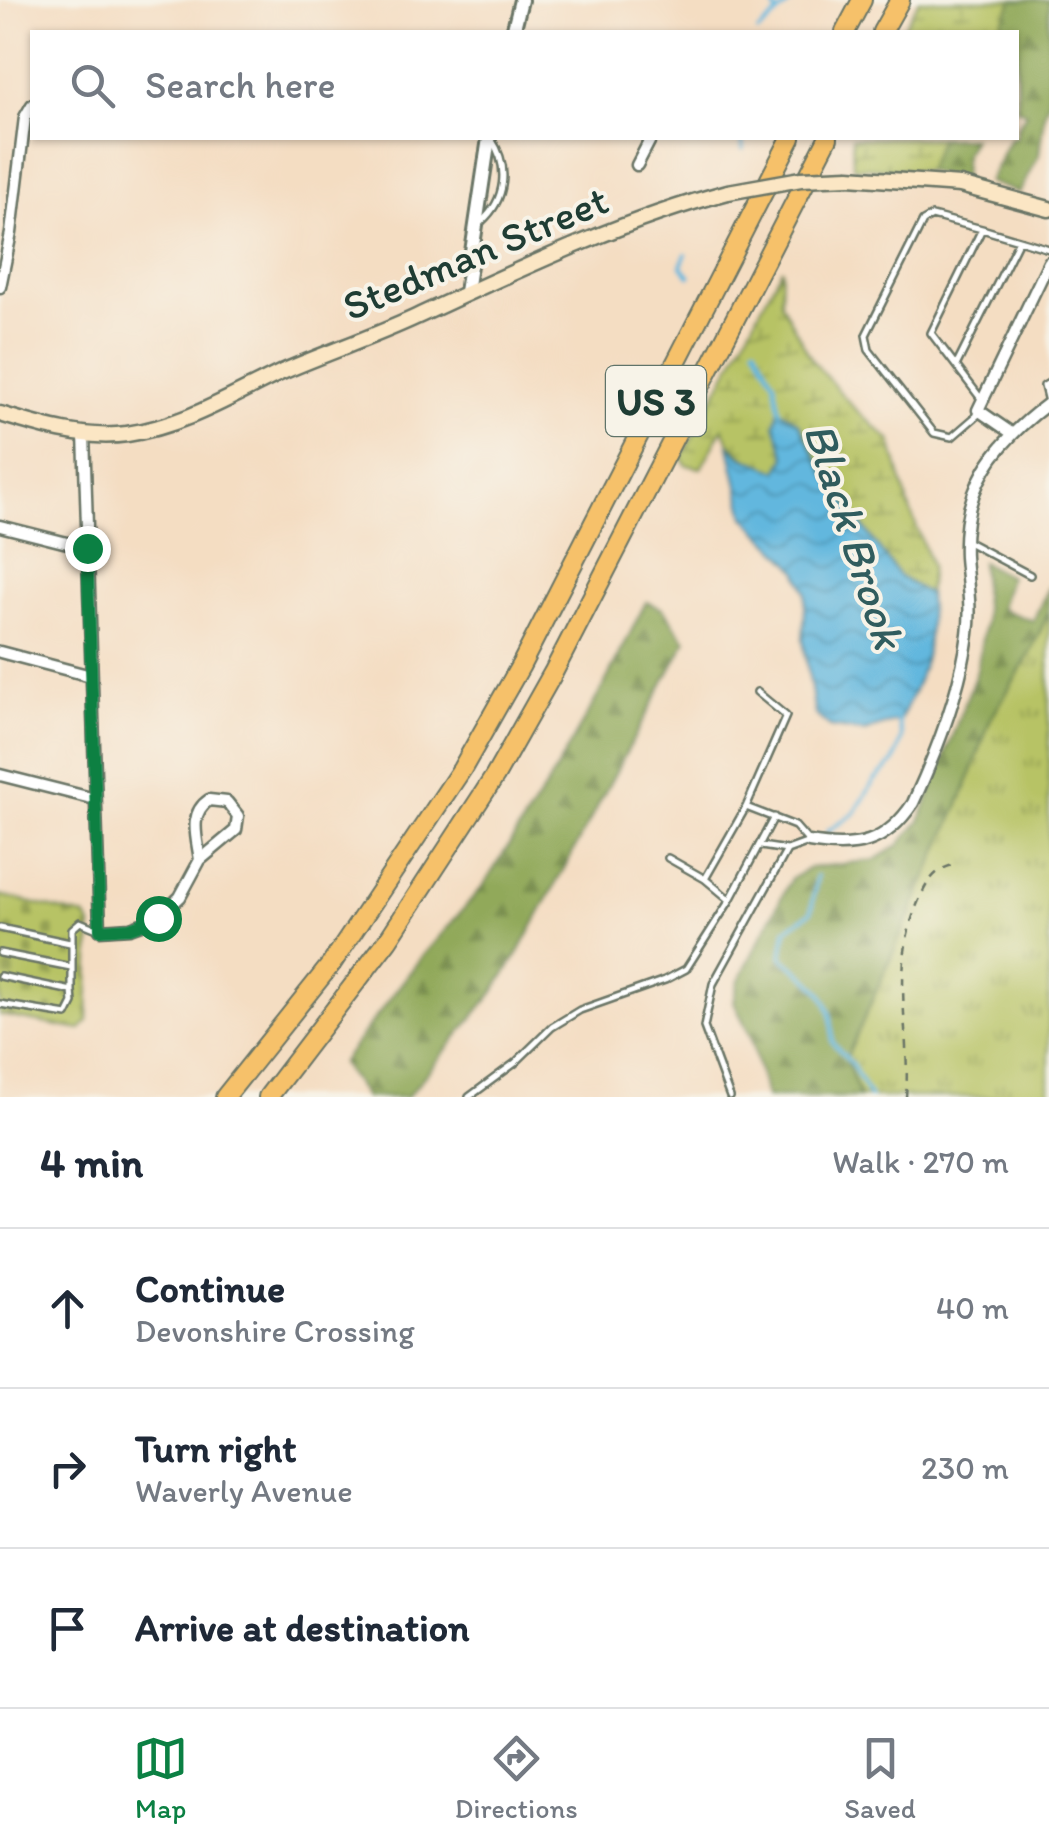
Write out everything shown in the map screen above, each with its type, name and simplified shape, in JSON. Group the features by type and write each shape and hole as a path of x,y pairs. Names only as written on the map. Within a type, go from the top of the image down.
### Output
{"highway":[{"path":"846,30 862,0"},
{"path":"883,30 900,0"},
{"name":"US 3","path":"225,1097 332,963 462,769 520,665 790,140"},
{"name":"US 3","path":"268,1097 388,940 495,776 553,673 827,140"}],"main road":[{"name":"Stedman Street","path":"0,414 84,433 123,435 170,426 466,292 640,219 728,192 789,180 849,176 960,185 1049,209"}],"street":[{"path":"514,30 521,0"},
{"path":"0,287 11,233 25,116 30,108"},
{"path":"466,292 490,140"},
{"path":"637,165 650,140"},
{"path":"1012,434 982,406 1049,262"},
{"path":"809,842 844,848 869,841 902,820 913,802 962,662 970,603 966,541 972,491 1000,447 1049,403"},
{"path":"84,433 100,930 130,928 158,918 180,897 200,860 236,830 238,816 227,802 208,800 198,810 195,823 200,860"},
{"path":"0,526 87,548"},
{"path":"0,652 92,676"},
{"path":"0,774 96,799"}],"lane":[{"path":"475,228 496,209 503,178 502,154 492,140"},
{"path":"982,229 931,333 982,406 952,436 934,433 869,350 866,335 923,222 932,216 982,229 1049,248"},
{"path":"956,366 1019,240"},
{"path":"1049,383 1044,386 1049,403"},
{"path":"966,541 1030,574"},
{"path":"705,879 746,807 786,716 756,692"},
{"path":"746,807 795,826 809,842 787,850 762,846"},
{"path":"469,1097 515,1063 552,1026 580,1010 686,969 762,846 774,817"},
{"path":"730,1097 704,1027 713,984 787,850"},
{"path":"668,858 705,879 730,900"},
{"path":"0,1004 67,1015 74,1003 72,929 77,922 100,930"},
{"path":"0,928 72,944"},
{"path":"0,953 72,967"},
{"path":"0,976 72,991"}],"path":[{"path":"906,1097 901,979 907,928 934,874 957,864"}],"green space":[{"path":"919,0 1013,0 998,30 902,30"},
{"path":"1013,0 1049,0 1049,99 1039,155 1019,193 988,182 1009,140 1019,140 1019,125 1026,113 1019,109 1019,30 998,30"},
{"path":"852,140 939,140 926,171 853,167"},
{"path":"939,140 972,140 964,155 963,180 926,171"},
{"path":"782,268 781,303 812,360 854,408 891,441 908,504 931,565 928,594 899,576 825,474 799,423 775,424 786,457 778,472 738,452 723,428 701,468 686,465 682,457"},
{"path":"981,562 1009,577 1000,609 1033,621 1049,586 1048,614 1028,657 990,720 966,788 846,1059 860,1097 766,1097 750,1036 734,1002 738,982 791,879 810,868 875,860 898,846 920,821 977,671 985,620"},
{"path":"646,602 663,609 686,641 519,952 493,993 407,1097 365,1097 341,1063 420,959 484,885 547,785"},
{"path":"1049,612 1049,1097 860,1097 846,1059 966,788 990,720 1028,657"},
{"path":"0,895 85,916 91,925 88,1021 80,1030 0,1015"}],"water":[{"path":"779,409 799,423 825,474 899,576 928,594 927,644 908,704 900,720 864,732 830,727 815,714 803,639 806,593 797,570 745,517 729,446 742,457 778,471 786,457 775,424"}],"waterway":[{"name":"Black Brook","path":"773,0 777,15"},
{"name":"Black Brook","path":"760,30 794,0"},
{"name":"Black Brook","path":"742,140 743,149"},
{"name":"Black Brook","path":"686,254 681,265 690,276"},
{"name":"Black Brook","path":"755,346 774,381 780,411"},
{"name":"Black Brook","path":"827,832 855,813 874,781 894,762 902,738 897,716"},
{"name":"Black Brook","path":"817,876 811,912 786,930 782,957 821,992 830,1013 832,1042 851,1063 870,1097"}],"route":[{"path":"87,548 100,930 130,928 158,918"}]}
